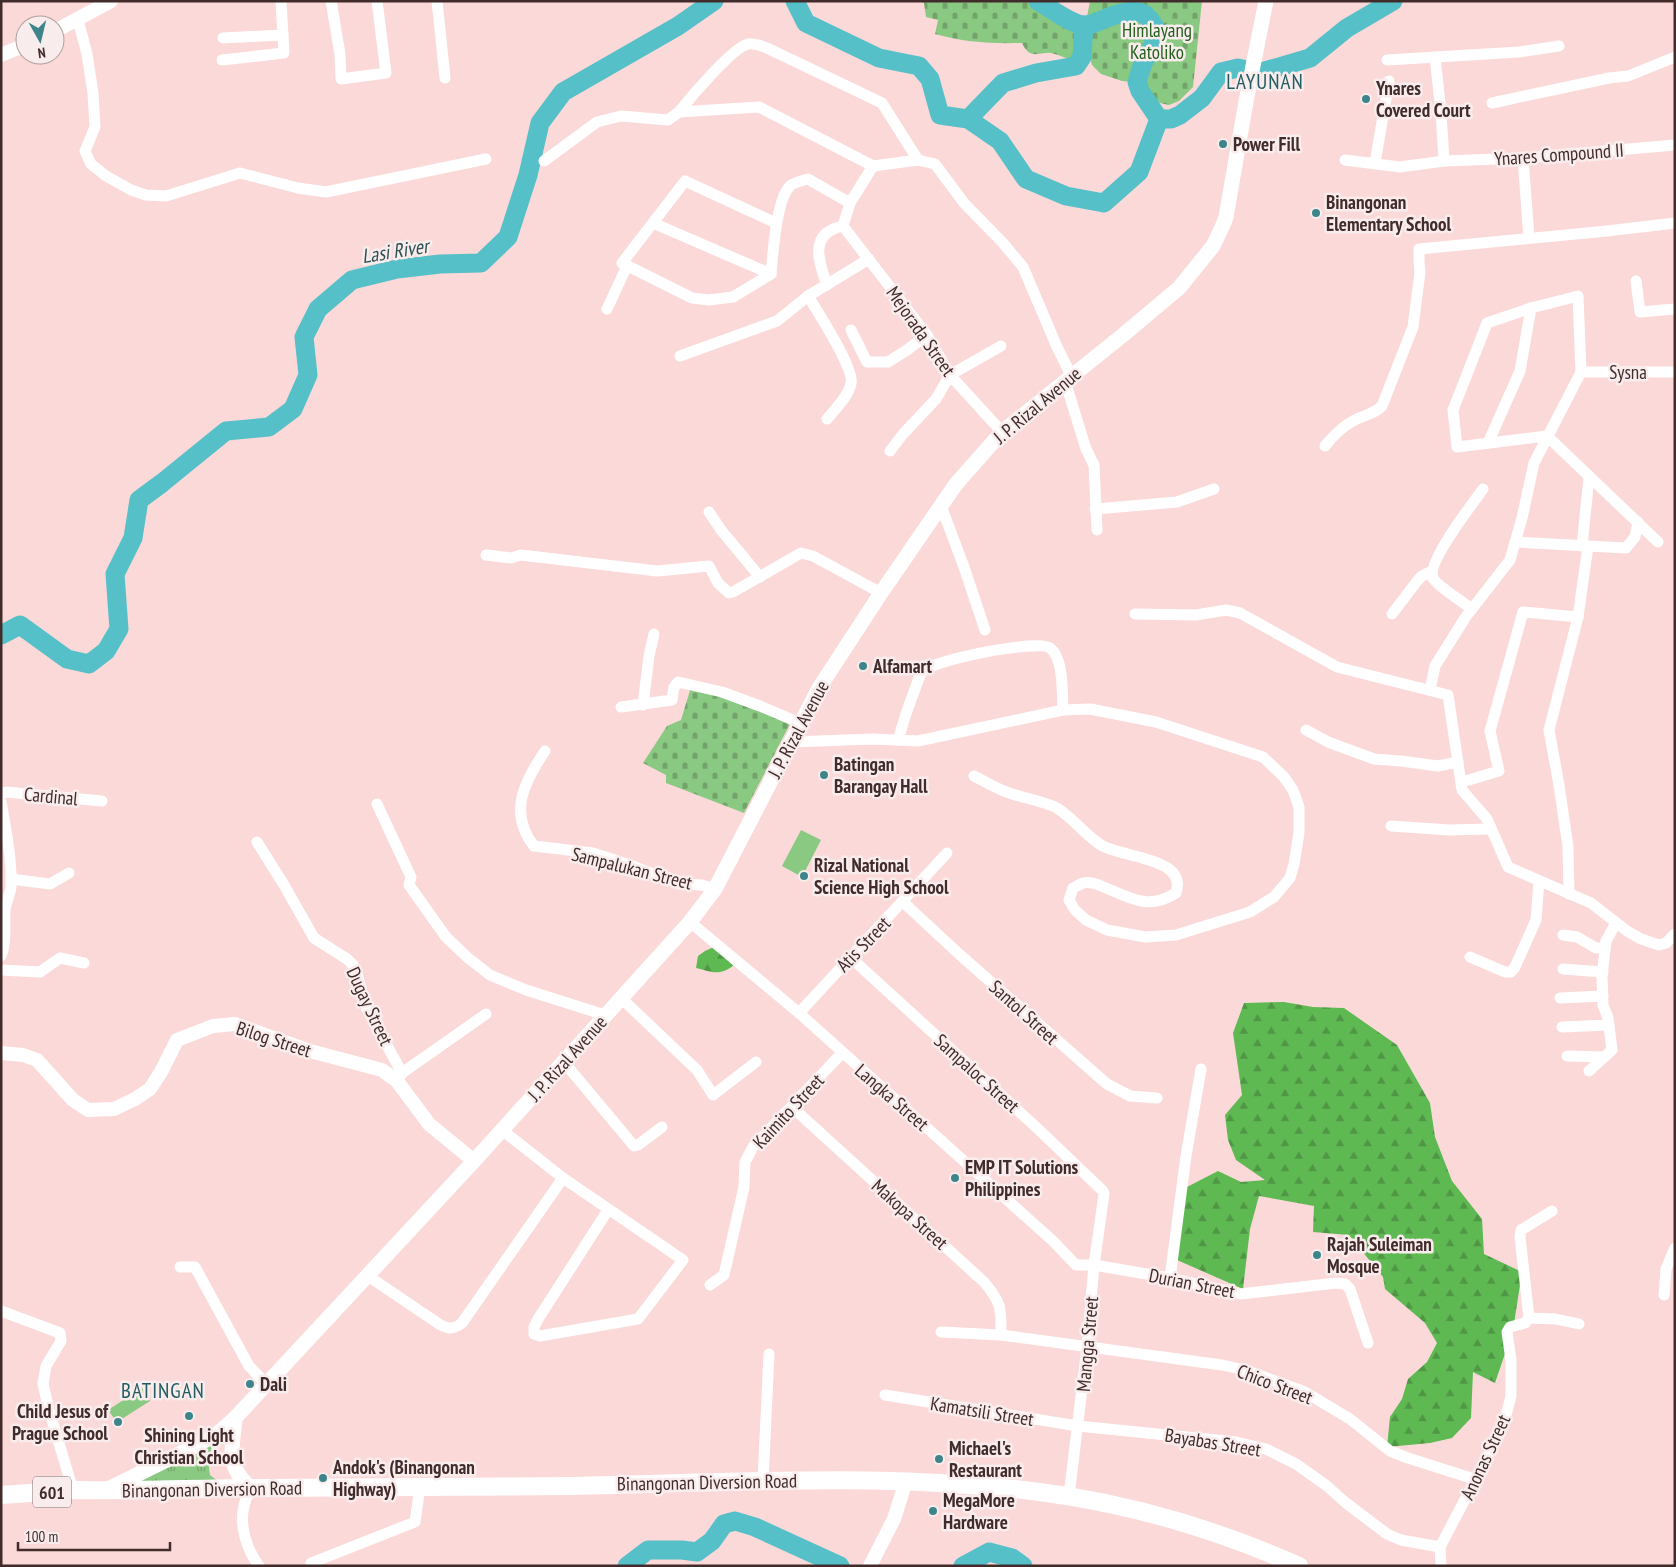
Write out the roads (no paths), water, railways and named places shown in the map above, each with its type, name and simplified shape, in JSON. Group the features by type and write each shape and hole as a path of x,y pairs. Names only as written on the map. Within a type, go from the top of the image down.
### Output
{"main road":[{"name":"J. P. Rizal Avenue","path":"104,1491 200,1444 217,1434 235,1418 474,1161 690,922 715,888 819,688 881,593 941,506 970,468 1002,432 1124,335 1179,288 1213,246 1226,217 1266,1"},
{"path":"235,1418 231,1458 238,1473 251,1488"},
{"name":"Binangonan Diversion Road","path":"104,1491 420,1486 571,1486 764,1481 906,1481 985,1486 1069,1496 1193,1525 1299,1566"},
{"name":"601","path":"1,1495 73,1490 104,1491"}],"street":[{"path":"65,26 111,1"},
{"path":"222,60 284,54 281,1"},
{"path":"332,1 340,54 341,79 386,73 377,1"},
{"path":"437,1 445,78"},
{"path":"78,20 87,54 93,93 95,128 85,150 92,164 106,176 131,190 146,195 166,196 240,173 298,188 326,192 486,159"},
{"path":"223,38 283,35"},
{"path":"544,161 597,122 621,116 668,120 679,112 737,51 748,44 767,48 882,103 918,160"},
{"path":"1387,60 1519,52 1559,46"},
{"path":"1,55 15,49"},
{"path":"1434,57 1441,112 1444,161"},
{"path":"1492,103 1609,78 1628,76 1675,57"},
{"path":"1375,163 1389,81"},
{"path":"679,112 758,107 873,166 906,160 918,160 935,164 964,203 1003,243 1023,267 1068,378 1086,449 1094,465 1097,530"},
{"name":"Ynares Compound II","path":"1345,160 1400,166 1444,161 1523,158 1675,145"},
{"path":"1523,158 1528,238"},
{"path":"827,285 818,257 820,243 828,231 843,226 850,203 873,166"},
{"path":"771,274 776,223 786,191 791,185 808,179 850,203"},
{"path":"771,274 733,297 709,300 692,298 622,263 685,181 776,223"},
{"path":"653,223 771,274"},
{"path":"1325,446 1336,433 1354,421 1376,412 1382,406 1413,327 1420,272 1419,249 1675,223"},
{"name":"Mejorada Street","path":"843,226 927,334 950,375 1002,432"},
{"path":"680,356 777,321 808,296 869,259"},
{"path":"607,309 627,266"},
{"path":"1636,281 1640,312 1675,309"},
{"path":"808,296 838,347 852,378 848,391 827,419"},
{"path":"1430,690 1435,666 1472,609 1510,560 1534,463 1580,372 1578,296 1531,308 1487,323 1453,410 1457,447 1547,436"},
{"path":"1488,444 1520,371 1531,308"},
{"path":"851,330 867,362 888,362 927,334"},
{"path":"890,451 903,434 936,399 950,375 1001,346"},
{"name":"Sysna","path":"1580,372 1675,372"},
{"path":"1547,436 1658,542"},
{"path":"1570,894 1568,847 1549,730 1578,617 1590,477"},
{"path":"1095,509 1178,502 1214,488"},
{"path":"1472,609 1438,584 1433,579 1432,571 1437,557 1451,534 1483,489"},
{"path":"941,506 985,630"},
{"path":"709,512 721,530 760,577"},
{"path":"1515,542 1626,548 1635,537 1638,522"},
{"path":"486,555 511,558 521,555 657,571 709,566 718,582 729,593 801,553 813,556 881,593"},
{"path":"1392,614 1418,580 1432,571"},
{"path":"1135,614 1196,615 1226,610 1240,613 1336,667 1448,695 1462,790 1487,819 1508,867 1592,903 1616,924 1641,939 1659,945 1666,943 1675,934"},
{"path":"1462,782 1499,771 1490,731 1523,612 1578,617"},
{"path":"643,705 648,656 654,634"},
{"path":"898,740 905,715 922,672 930,666 939,663 989,650 1029,646 1047,646 1052,648 1060,664 1063,710"},
{"path":"621,707 672,700 674,687 678,682 722,692 800,724"},
{"path":"791,742 918,740 1063,710 1098,710 1156,722 1263,757 1284,777 1293,790 1299,807 1299,834 1290,878 1274,897 1250,912 1176,935 1145,937 1107,930 1086,920 1075,910 1069,900 1073,888 1083,883 1094,883 1136,901 1164,901 1176,893 1179,885 1170,870 1159,862 1102,846 1055,807 1008,793 974,776"},
{"path":"1306,730 1328,742 1374,759 1438,766 1458,762"},
{"name":"Sampalukan Street","path":"545,751 522,791 522,825 526,836 534,846 593,853 679,884 702,885 715,888"},
{"name":"Cardinal","path":"1,794 6,792 102,801"},
{"name":"Cardinal","path":"1,802 10,858 11,879 5,908 4,948 1,956"},
{"path":"377,804 411,877 408,886 454,946 490,975 526,990 605,1015"},
{"path":"1391,826 1450,830 1491,829"},
{"name":"Dugay Street","path":"257,842 314,938 347,959 353,965 366,1007 400,1077"},
{"name":"Atis Street","path":"799,1013 947,853"},
{"path":"11,879 50,884 69,873"},
{"path":"1470,957 1506,972 1511,972 1536,920 1539,881"},
{"name":"Santol Street","path":"903,902 1107,1084 1130,1096 1157,1098"},
{"name":"Langka Street","path":"690,922 799,1013 1053,1241 1076,1265 1094,1266"},
{"path":"1589,1071 1612,1050 1608,1018 1603,1005 1603,972 1606,941 1616,924"},
{"path":"1563,935 1577,937 1596,948 1605,948"},
{"name":"Sampaloc Street","path":"850,957 1103,1191"},
{"path":"1,970 40,972 60,958 84,962"},
{"path":"1563,969 1603,972"},
{"path":"1560,998 1603,996"},
{"path":"622,999 698,1070 713,1095 756,1062"},
{"path":"400,1077 486,1014"},
{"name":"Bilog Street","path":"1,1053 23,1055 37,1060 73,1100 88,1110 114,1109 150,1089 177,1040 213,1026 235,1024 310,1051 382,1070 400,1077 429,1124 474,1161"},
{"path":"1562,1027 1609,1025"},
{"name":"Kaimito Street","path":"710,1285 724,1275 744,1187 745,1162 749,1154 753,1147 842,1053"},
{"path":"1567,1056 1604,1058"},
{"path":"564,1061 634,1146 662,1127"},
{"path":"1170,1278 1186,1156 1201,1069"},
{"name":"Makopa Street","path":"792,1107 984,1282 994,1295 1001,1310 1000,1335"},
{"path":"502,1130 563,1178 683,1260 638,1319 540,1336 534,1334 534,1327 538,1320 608,1210"},
{"path":"368,1276 438,1324 447,1328 455,1328 462,1323 563,1178"},
{"name":"Mangga Street","path":"1069,1496 1103,1191"},
{"path":"1552,1211 1521,1230 1520,1237 1529,1318 1556,1319 1578,1324"},
{"path":"1664,1295 1666,1268 1675,1248"},
{"name":"Durian Street","path":"1094,1266 1170,1278 1241,1294 1336,1283 1346,1284 1350,1290 1368,1344"},
{"path":"180,1267 194,1267 249,1366 267,1384"},
{"path":"1,1311 60,1333 61,1341 46,1366 43,1384 73,1490"},
{"name":"Anonas Street","path":"1440,1548 1503,1427 1511,1396 1508,1328 1525,1322 1529,1318"},
{"name":"Chico Street","path":"941,1332 1000,1335 1222,1365 1262,1376 1305,1392 1350,1419 1390,1451 1474,1480"},
{"path":"764,1481 770,1354"},
{"name":"Kamatsili Street","path":"885,1395 1078,1426"},
{"name":"Bayabas Street","path":"1078,1426 1236,1442 1266,1449 1296,1464 1387,1534 1401,1540 1440,1548"},
{"path":"870,1566 894,1520 906,1481"},
{"path":"311,1563 415,1522 420,1486"},
{"path":"251,1488 249,1497 244,1504 244,1527 249,1551 259,1566"},
{"path":"1440,1548 1442,1566"}],"waterway":[{"name":"Lasi River","path":"1,635 20,625 67,659 89,664 106,651 119,629 115,574 133,538 139,500 226,431 269,427 293,409 308,375 304,337 318,309 352,280 397,269 440,264 481,263 508,237 528,175 540,123 563,92 678,26 714,1"},
{"name":"Lasi River","path":"795,1 806,23 879,58 919,66 930,79 940,115 968,119 1000,141 1026,179 1066,196 1104,203 1139,172 1159,119"},
{"name":"Lasi River","path":"1038,1 1067,19 1083,25 1129,12 1139,12 1148,17 1156,29 1153,46 1143,63 1137,82 1140,91 1159,119 1171,119 1180,115 1202,98 1221,72 1238,68 1258,73 1310,58 1347,28 1393,1"},
{"path":"968,119 1003,83 1036,73 1076,66 1082,57 1084,25"},
{"path":"627,1566 648,1550 697,1552 712,1541 724,1524 735,1521 755,1527 840,1566"},
{"path":"963,1566 989,1552 1012,1558 1023,1566"}],"place":[{"name":"Ynares Covered Court","path":"1366,99"},
{"name":"Power Fill","path":"1223,144"},
{"name":"Binangonan Elementary School","path":"1316,213"},
{"name":"Alfamart","path":"863,666"},
{"name":"Batingan Barangay Hall","path":"824,775"},
{"name":"Rizal National Science High School","path":"804,876"},
{"name":"EMP IT Solutions Philippines","path":"955,1178"},
{"name":"Rajah Suleiman Mosque","path":"1317,1255"},
{"name":"Dali","path":"250,1384"},
{"name":"Shining Light Christian School","path":"189,1416"},
{"name":"Child Jesus of Prague School","path":"118,1422"},
{"name":"Michael's Restaurant","path":"939,1459"},
{"name":"Andok's (Binangonan Highway)","path":"323,1478"},
{"name":"MegaMore Hardware","path":"933,1511"}],"district":[{"name":"LAYUNAN","path":"1265,81"},
{"name":"BATINGAN","path":"163,1390"}],"park label":[{"name":"Himlayang Katoliko","path":"1157,41"}]}
